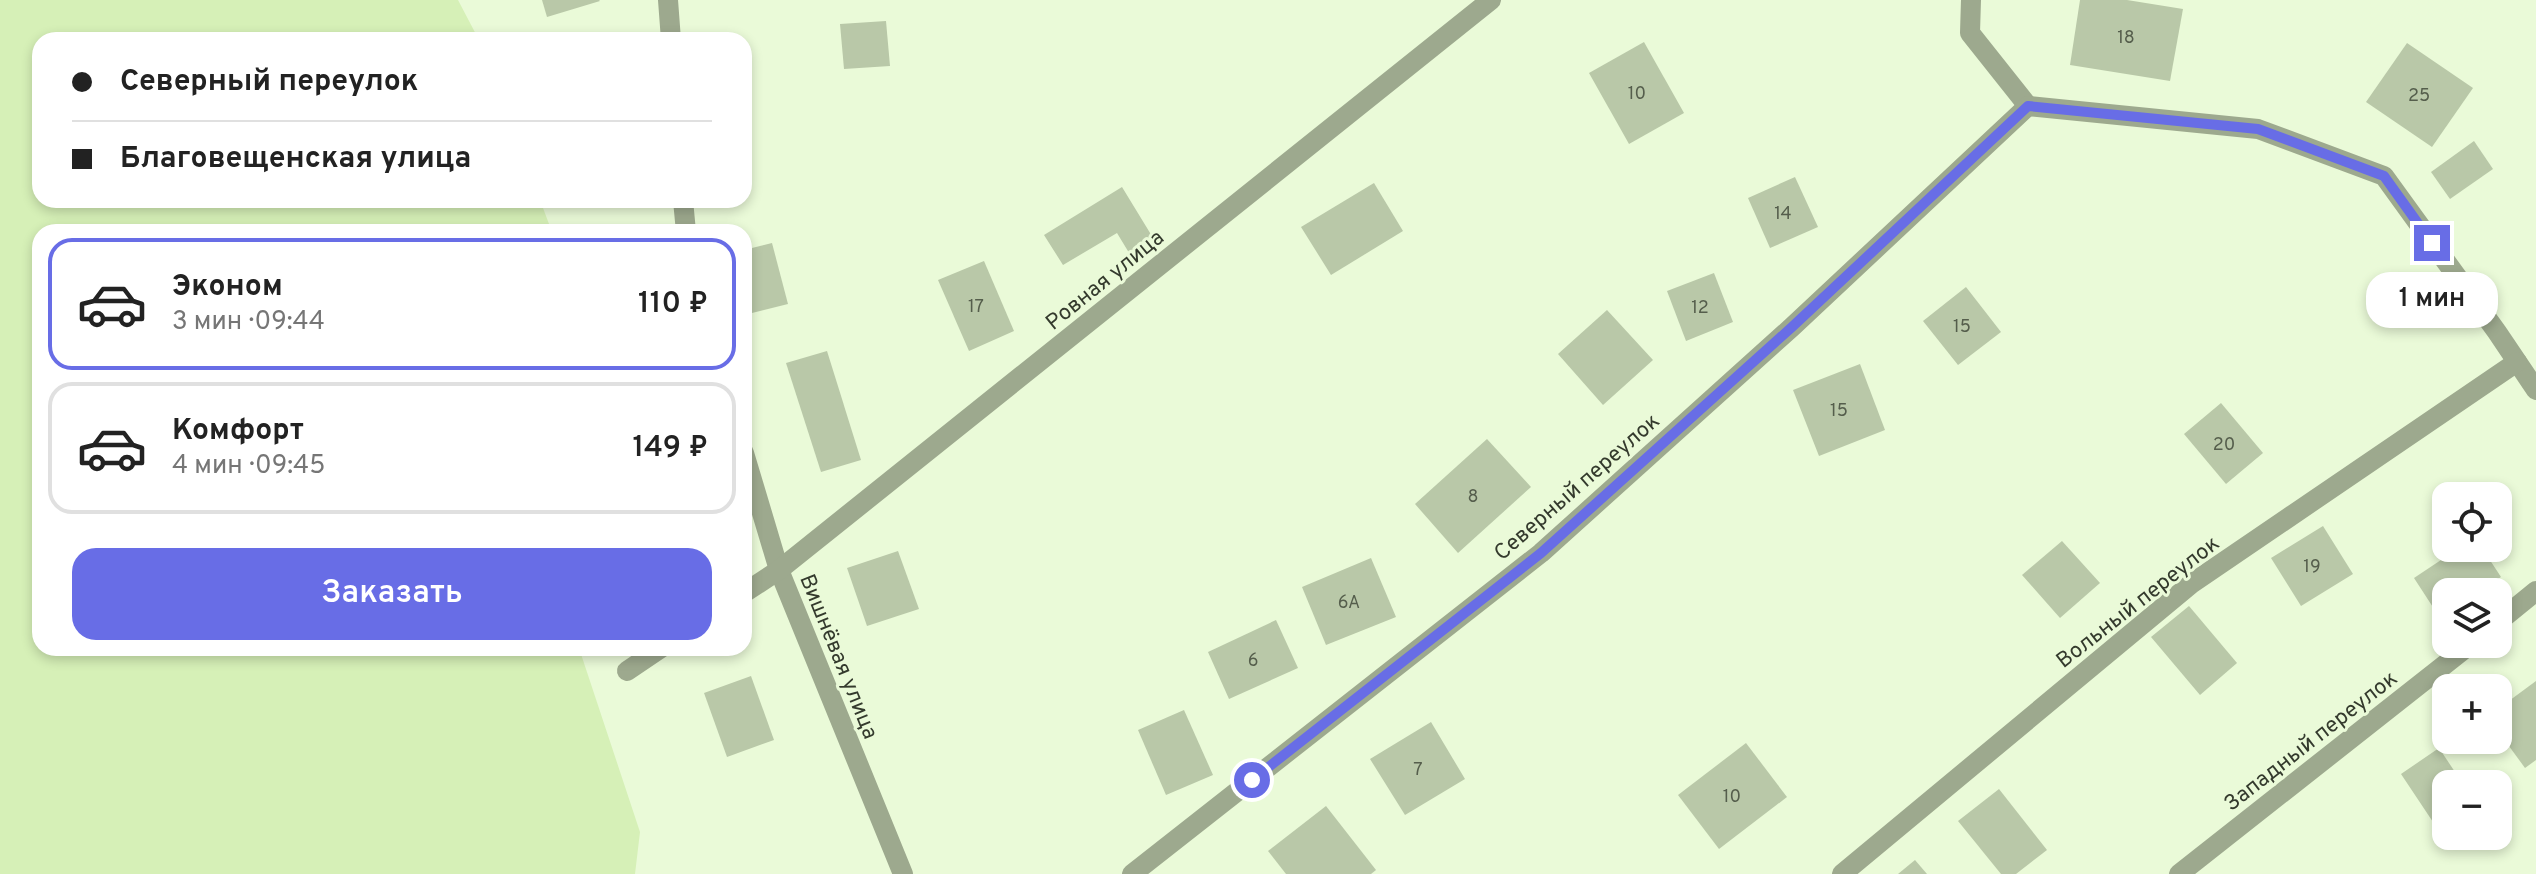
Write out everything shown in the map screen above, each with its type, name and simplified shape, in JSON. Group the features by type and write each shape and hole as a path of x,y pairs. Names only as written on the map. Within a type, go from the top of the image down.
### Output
{"street":[{"path":"668,0 670,32"},
{"name":"Ровная улица","path":"752,588 779,570 1491,0"},
{"path":"1971,0 1970,33 2028,106 2258,129 2384,176 2536,390"},
{"name":"Северный переулок","path":"1132,874 1541,553 1792,327 2028,106"},
{"name":"Вольный переулок","path":"1842,874 2191,584 2517,362"},
{"name":"Вишнёвая улица","path":"752,480 779,570 903,874"},
{"path":"2512,611 2536,591"},
{"path":"627,671 649,656"},
{"name":"Западный переулок","path":"2179,874 2453,658"}],"green space":[{"path":"0,0 458,0 475,32 32,32 32,208 543,208 549,224 32,224 32,656 582,656 640,832 635,874 0,874"}],"building":[{"path":"542,0 599,0 600,1 547,17"},
{"path":"2080,0 2127,0 2183,9 2170,81 2070,65"},
{"path":"886,21 890,66 844,69 840,24"},
{"path":"1644,42 1684,113 1629,144 1589,73"},
{"path":"2407,43 2473,88 2432,147 2366,102"},
{"path":"2474,141 2493,169 2450,199 2431,172"},
{"path":"1795,177 1818,227 1770,248 1748,198"},
{"path":"1374,183 1403,231 1331,275 1301,227"},
{"path":"1122,187 1158,246 1134,261 1117,233 1063,265 1044,235"},
{"path":"772,243 788,304 752,313 752,248"},
{"path":"984,261 1014,331 969,351 938,280"},
{"path":"1714,273 1733,322 1686,341 1667,291"},
{"path":"1966,287 2001,332 1958,365 1923,321"},
{"path":"1607,310 1653,360 1603,405 1558,354"},
{"path":"827,351 861,460 821,472 786,363"},
{"path":"1860,364 1885,430 1819,456 1793,390"},
{"path":"2221,403 2263,453 2226,484 2184,434"},
{"path":"1487,439 1531,487 1458,553 1415,504"},
{"path":"2323,526 2353,574 2301,606 2271,558"},
{"path":"2062,541 2100,583 2060,618 2022,575"},
{"path":"898,551 919,609 867,626 847,568"},
{"path":"1371,558 1396,617 1326,645 1302,587"},
{"path":"2438,562 2491,562 2501,577 2432,578 2432,606 2414,578"},
{"path":"2189,606 2237,663 2200,695 2151,637"},
{"path":"1276,620 1298,668 1229,699 1208,652"},
{"path":"751,676 774,740 727,757 704,693"},
{"path":"2536,681 2536,760 2525,768 2512,750 2512,699"},
{"path":"1184,710 1213,775 1166,795 1138,730"},
{"path":"1431,722 1465,779 1405,815 1370,759"},
{"path":"1746,743 1787,797 1719,849 1678,795"},
{"path":"2432,753 2443,754 2454,770 2432,770 2432,820 2401,774"},
{"path":"1999,789 2047,850 2016,874 2001,874 1958,821"},
{"path":"1326,806 1376,870 1371,874 1286,874 1268,851"},
{"path":"1915,860 1927,874 1898,874"}],"route":[{"path":"1252,780 1541,553 1792,327 2028,106 2258,129 2384,176 2432,243"}]}
